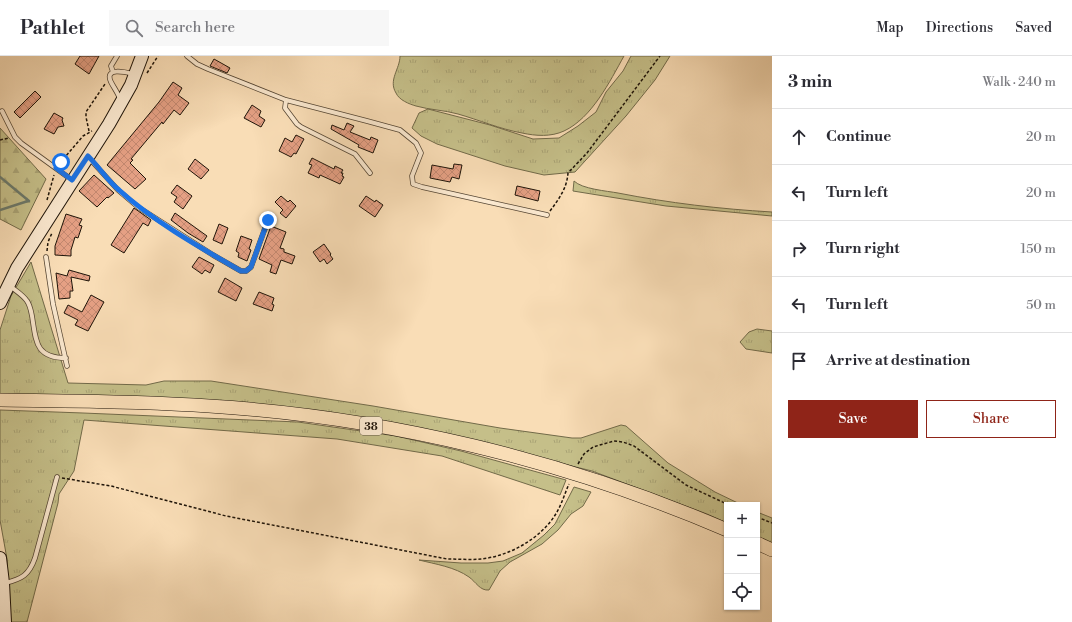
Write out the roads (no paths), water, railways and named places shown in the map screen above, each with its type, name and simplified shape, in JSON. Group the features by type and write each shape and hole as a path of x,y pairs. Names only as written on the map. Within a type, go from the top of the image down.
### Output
{"main road":[{"name":"38","path":"0,400 210,406 342,420 462,443 520,458 589,478 649,499 724,529"},
{"path":"760,544 772,550"}],"street":[{"path":"0,303 17,268 72,180 104,133 121,103 142,56"},
{"path":"0,558 5,622"}],"lane":[{"path":"117,56 111,66 113,72 110,77 110,81 118,94 121,103"},
{"path":"187,56 197,64 208,69 286,100 400,130 416,143 421,153 412,176 413,184 547,215"},
{"path":"113,72 117,71 135,74"},
{"path":"286,100 285,108 297,124 355,154 370,173"},
{"path":"2,111 15,137 36,155 72,180"},
{"path":"88,156 118,190 138,207 241,271 246,271 251,267 268,220"},
{"path":"46,257 53,304 67,366"},
{"path":"8,285 28,301 37,340 42,351 48,356 54,358 66,358"},
{"path":"3,583 16,580 25,575 31,568 57,478"}],"waterway":[{"path":"0,177 29,201"},
{"path":"0,210 28,201"}]}
